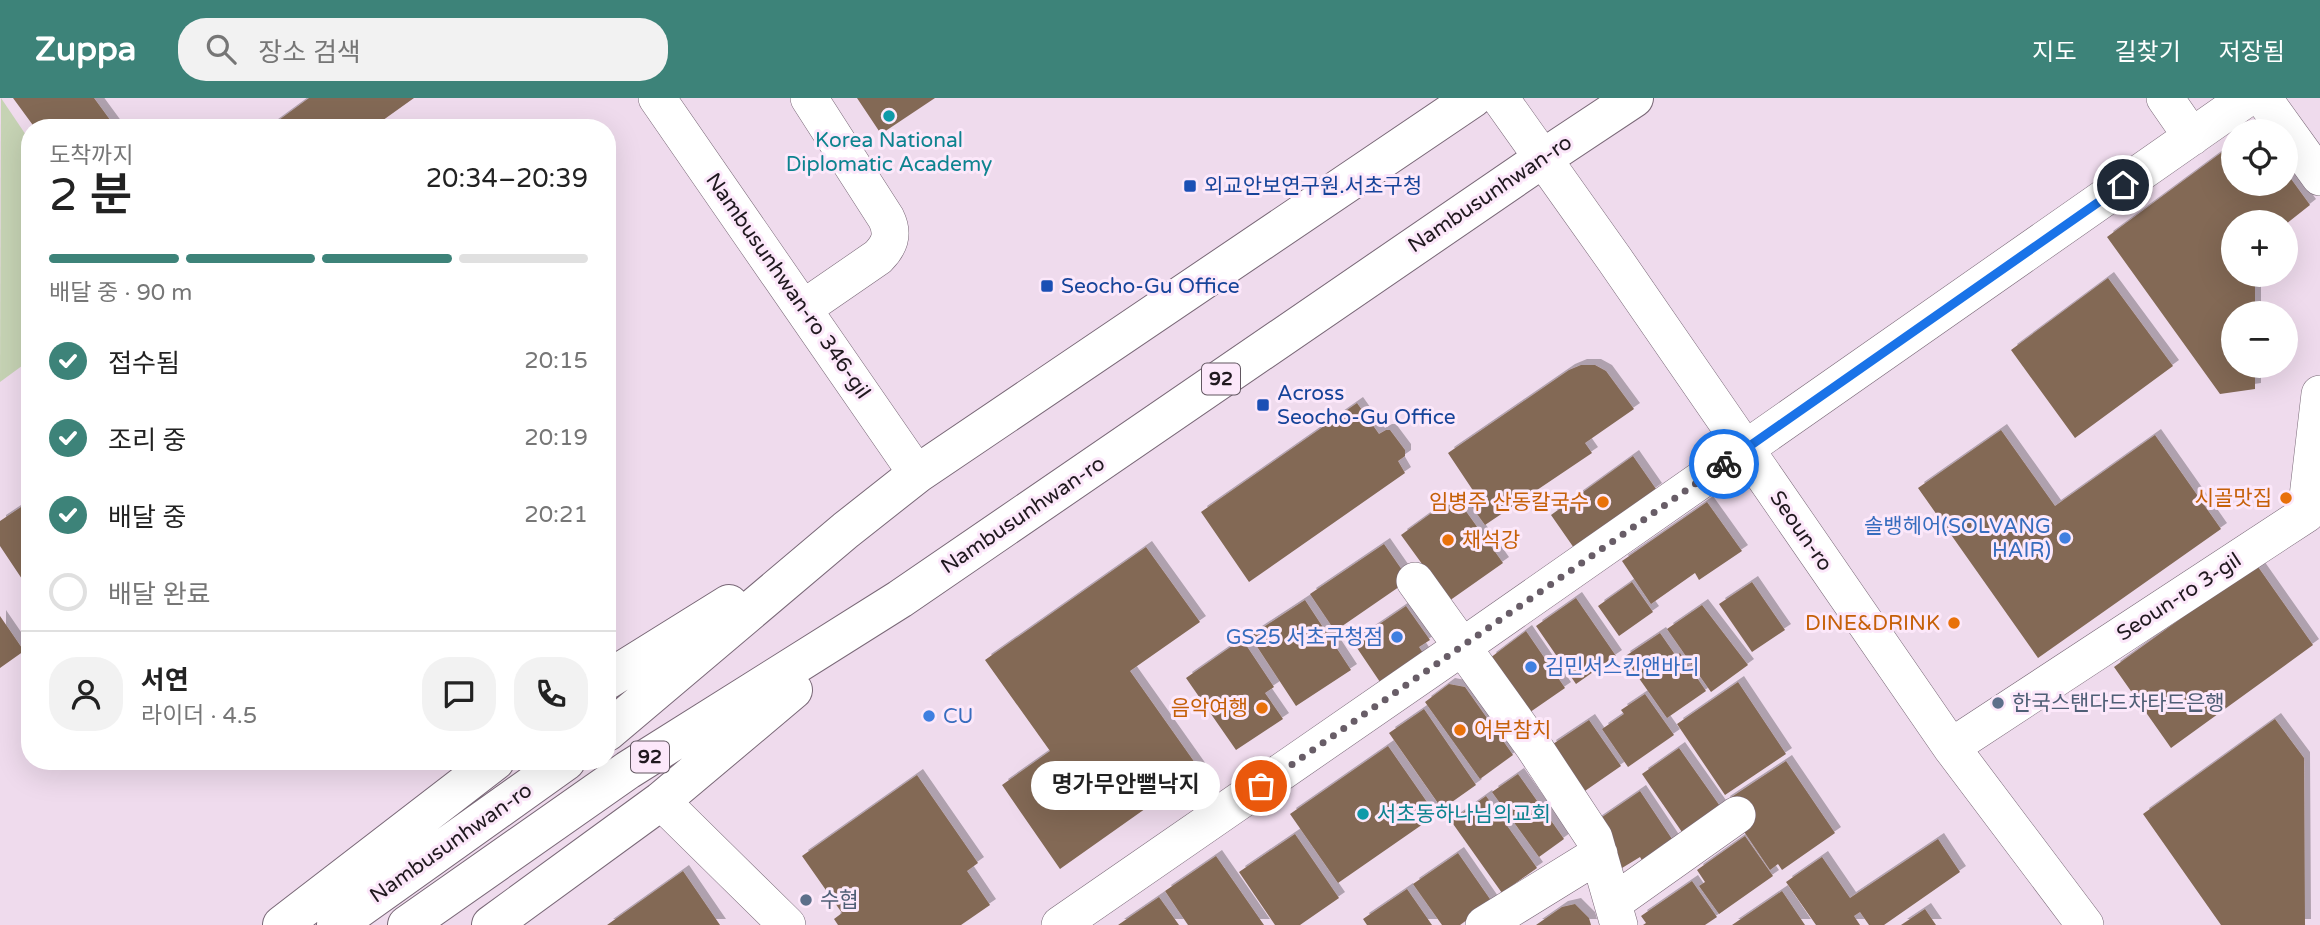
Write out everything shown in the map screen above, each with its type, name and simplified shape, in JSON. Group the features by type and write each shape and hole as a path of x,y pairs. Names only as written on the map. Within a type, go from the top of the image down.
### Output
{"main road":[{"name":"92","path":"616,724 846,530 917,474 1473,98"},
{"name":"Nambusunhwan-ro","path":"407,925 628,770 900,599 1633,98"},
{"path":"616,674 846,530"},
{"path":"491,925 661,801 900,599"},
{"path":"282,925 483,770"},
{"name":"Nambusunhwan-ro","path":"336,925 553,770"}],"street":[{"name":"Nambusunhwan-ro 346-gil","path":"657,98 917,474"},
{"path":"804,308 878,257 887,246 891,233 886,218 809,98"},
{"name":"Seoun-ro","path":"1500,98 1951,747 2085,925"},
{"path":"2165,98 2192,136"},
{"path":"1060,925 2247,98"},
{"path":"2263,98 2320,177"},
{"name":"Seoun-ro 3-gil","path":"1951,747 2306,514 2320,394"},
{"path":"1415,581 1594,838 1616,914 1737,815"},
{"path":"661,801 787,925"},
{"path":"1484,925 1599,854"}],"green space":[{"path":"1,98 21,128 21,367 0,382"}],"building":[{"path":"13,98 94,98 109,119 28,119"},
{"path":"309,98 414,98 385,119 280,119"},
{"name":"Korea National Diplomatic Academy","path":"857,98 935,98 881,134"},
{"path":"2221,153 2221,196 2298,196 2298,188 2310,205 2298,214 2298,210 2221,210 2221,287 2255,287 2255,301 2221,301 2221,378 2255,378 2255,389 2220,394 2107,237"},
{"path":"2108,278 2173,366 2075,438 2011,350"},
{"path":"1581,365 1595,365 1606,371 1634,409 1585,443 1592,453 1485,525 1470,504 1478,498 1448,453 1569,370"},
{"path":"1357,403 1379,434 1390,430 1405,450 1405,456 1398,461 1405,473 1249,582 1201,512"},
{"path":"2001,430 2055,506 2155,435 2221,529 2038,658 1918,488"},
{"name":"임병주 산동칼국수","path":"1633,456 1656,489 1574,548 1551,515"},
{"path":"1455,496 1503,563 1449,601 1401,535"},
{"path":"1707,502 1742,551 1699,580 1695,573 1651,604 1622,561"},
{"path":"21,507 21,578 0,546 0,521"},
{"path":"1384,544 1409,580 1335,631 1310,594"},
{"path":"1146,547 1200,622 1130,671 1200,770 1060,869 1002,785 1050,751 985,660"},
{"path":"2256,564 2313,645 2171,748 2114,667"},
{"path":"1632,582 1653,612 1619,636 1598,606"},
{"path":"1752,582 1785,630 1752,652 1719,604"},
{"path":"1576,598 1616,656 1576,684 1536,626"},
{"path":"1305,600 1351,670 1296,706 1250,636"},
{"path":"1702,605 1748,665 1711,692 1667,629"},
{"path":"1406,606 1430,640 1419,647 1425,656 1382,685 1353,642"},
{"path":"0,616 21,647 21,653 0,668"},
{"path":"1526,631 1565,688 1523,717 1490,658"},
{"path":"1660,633 1676,656 1680,653 1706,691 1667,718 1624,657"},
{"path":"1242,639 1274,687 1265,693 1283,719 1236,750 1186,678"},
{"path":"1738,682 1786,754 1725,795 1677,724"},
{"path":"1449,684 1465,687 1513,755 1480,779 1425,702"},
{"path":"1645,694 1674,735 1628,767 1602,729 1624,714 1621,710"},
{"path":"1424,709 1476,785 1442,809 1389,733"},
{"path":"2275,719 2304,758 2305,925 2221,925 2143,814"},
{"path":"1589,720 1621,766 1582,793 1550,746"},
{"name":"서초동하나님의교회","path":"1388,746 1436,815 1338,883 1290,814"},
{"path":"1679,748 1722,809 1684,835 1642,774"},
{"path":"1786,761 1835,833 1782,870 1778,864 1770,870 1724,802"},
{"path":"1518,774 1564,839 1539,857 1492,792"},
{"path":"917,775 978,863 967,871 990,905 961,925 838,925 834,919 842,913 802,856"},
{"path":"1640,791 1674,842 1643,862 1640,857 1622,868 1592,824"},
{"path":"1486,796 1537,868 1502,893 1451,821"},
{"path":"1295,834 1339,898 1300,925 1275,925 1239,872"},
{"path":"1745,836 1773,876 1719,914 1699,886 1705,882 1697,870"},
{"path":"1938,839 1960,872 1884,925 1869,925 1860,912 1854,916 1860,925 1816,925 1786,882 1822,857 1850,898"},
{"path":"1458,853 1492,902 1460,925 1442,925 1413,884"},
{"path":"1216,856 1264,925 1188,925 1165,891"},
{"path":"683,871 720,925 607,925"},
{"path":"1692,881 1717,917 1705,925 1643,925 1646,923 1641,916"},
{"path":"1407,889 1432,925 1367,925 1363,919"},
{"path":"1782,891 1805,925 1732,925"},
{"path":"1159,897 1179,925 1118,925"},
{"path":"1575,904 1589,918 1591,925 1536,925 1562,907"},
{"path":"1925,909 1936,925 1901,925"}],"way so far":[{"path":"1261,786 1724,464"}],"place":[{"name":"Korea National Diplomatic Academy","path":"889,116"},
{"name":"외교안보연구원.서초구청","path":"1190,186"},
{"name":"Seocho-Gu Office","path":"1047,286"},
{"name":"Across Seocho-Gu Office","path":"1263,405"},
{"name":"시골맛집","path":"2286,498"},
{"name":"임병주 산동칼국수","path":"1603,502"},
{"name":"솔뱅헤어(SOLVANG HAIR)","path":"2065,538"},
{"name":"채석강","path":"1448,540"},
{"name":"DINE&DRINK","path":"1954,623"},
{"name":"GS25 서초구청점","path":"1397,637"},
{"name":"김민서스킨앤바디","path":"1531,667"},
{"name":"한국스탠다드차타드은행","path":"1998,703"},
{"name":"음악여행","path":"1262,708"},
{"name":"CU","path":"929,716"},
{"name":"어부참치","path":"1460,730"},
{"name":"명가무안뻘낙지","path":"1261,786"},
{"name":"서초동하나님의교회","path":"1363,814"},
{"name":"수협","path":"806,900"}],"route":[{"path":"1724,464 2123,185"}]}
